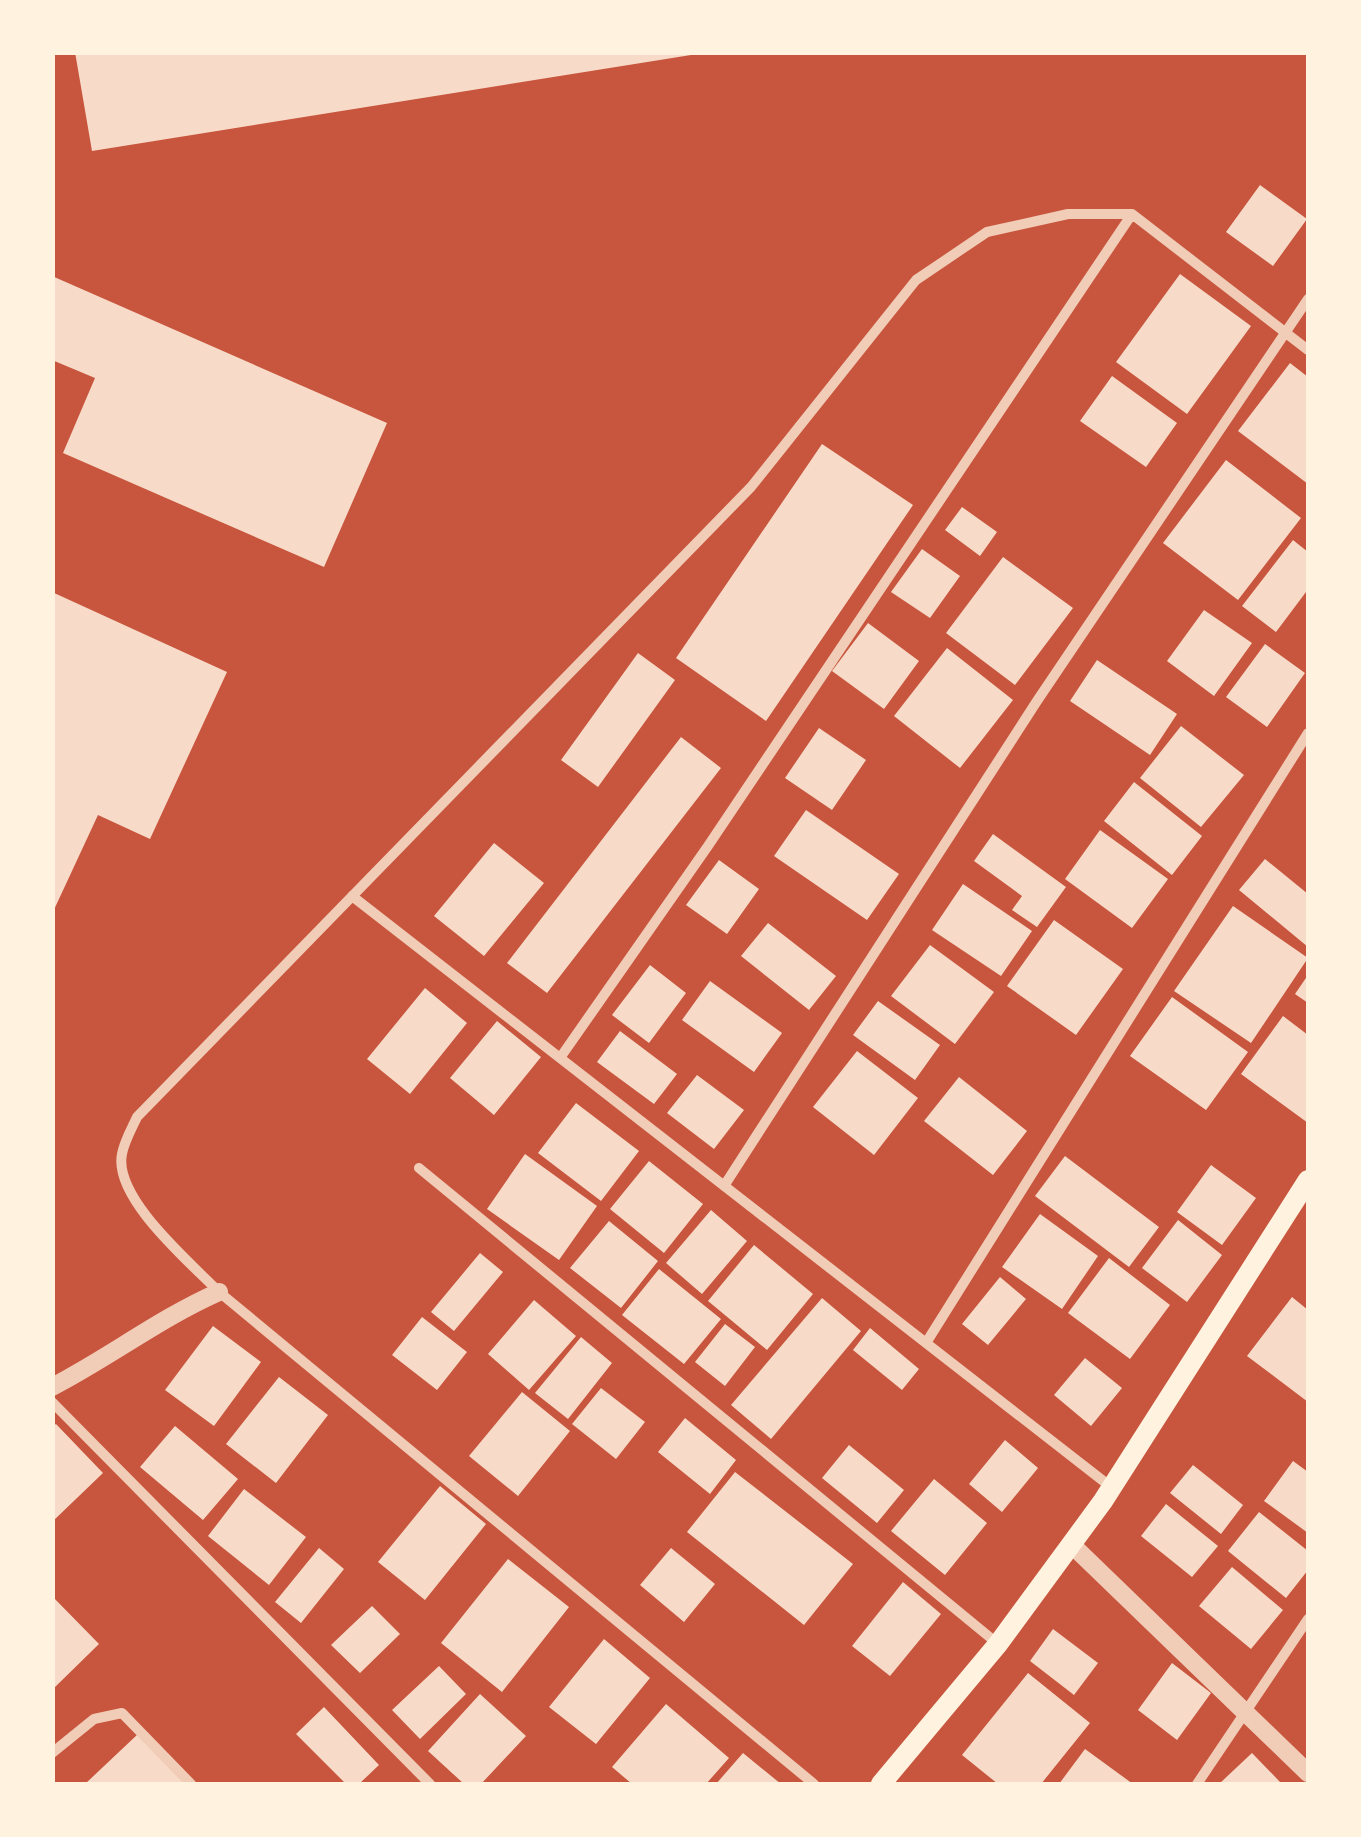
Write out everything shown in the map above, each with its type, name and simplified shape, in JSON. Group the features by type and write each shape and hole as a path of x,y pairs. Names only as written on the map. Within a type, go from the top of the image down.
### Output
{"main road":[{"path":"881,1784 998,1644 1112,1487 1308,1180"}],"street":[{"path":"814,1784 220,1292 133,1197 123,1174 121,1155 137,1117 750,487 916,280 988,232 1068,214 1132,214 1308,350"},
{"path":"560,1058 708,846 1132,214"},
{"path":"724,1186 1036,701 1308,300"},
{"path":"926,1342 1308,733"},
{"path":"352,896 1112,1487"},
{"path":"419,1168 998,1644"},
{"path":"52,1387 96,1365 178,1310 220,1292"},
{"path":"52,1402 430,1784"},
{"path":"1071,1544 1308,1773"},
{"path":"1197,1784 1308,1619"},
{"path":"52,1753 94,1718 122,1713 191,1784"}],"building":[{"path":"75,52 691,52 691,55 92,151"},
{"path":"1260,185 1307,219 1273,266 1226,232"},
{"path":"1180,274 1251,326 1187,414 1116,362"},
{"path":"52,276 387,423 324,567 63,453 95,378 52,360"},
{"path":"1290,363 1308,377 1308,484 1238,431"},
{"path":"1112,376 1177,423 1146,467 1080,421"},
{"path":"822,444 913,505 766,721 676,658"},
{"path":"1226,460 1301,518 1238,600 1163,543"},
{"path":"962,507 997,532 980,556 945,530"},
{"path":"1293,540 1308,552 1308,594 1276,632 1242,606"},
{"path":"922,549 960,576 930,618 891,592"},
{"path":"1003,557 1073,608 1015,685 946,633"},
{"path":"52,592 227,672 150,839 98,815 52,914"},
{"path":"1204,610 1252,643 1214,696 1167,661"},
{"path":"868,623 919,661 884,709 832,671"},
{"path":"1265,644 1305,673 1267,727 1226,697"},
{"path":"947,648 1013,700 960,768 894,716"},
{"path":"638,653 675,680 598,787 561,760"},
{"path":"1097,660 1177,714 1150,755 1070,701"},
{"path":"1181,726 1244,775 1201,827 1140,778"},
{"path":"819,728 866,760 832,810 785,778"},
{"path":"681,737 721,768 547,993 507,963"},
{"path":"1134,782 1202,836 1172,875 1104,821"},
{"path":"806,810 899,874 867,920 774,856"},
{"path":"1100,830 1168,879 1132,928 1065,879"},
{"path":"993,834 1066,887 1037,927 1012,910 1022,896 974,861"},
{"path":"494,843 544,883 484,956 434,916"},
{"path":"1265,859 1308,894 1308,947 1239,890"},
{"path":"719,860 759,889 727,934 686,905"},
{"path":"963,884 1032,931 1001,976 932,930"},
{"path":"1233,906 1308,958 1251,1043 1174,991"},
{"path":"1054,920 1123,969 1076,1035 1007,986"},
{"path":"768,923 836,976 809,1010 741,956"},
{"path":"930,945 994,992 955,1044 891,996"},
{"path":"650,965 686,993 649,1043 612,1015"},
{"path":"1308,975 1308,1003 1295,994"},
{"path":"710,981 782,1033 754,1072 682,1020"},
{"path":"425,988 467,1023 410,1094 367,1059"},
{"path":"1172,997 1248,1052 1206,1110 1130,1056"},
{"path":"878,1001 940,1045 915,1080 853,1035"},
{"path":"1283,1016 1308,1035 1308,1123 1241,1074"},
{"path":"497,1021 541,1057 494,1115 450,1078"},
{"path":"620,1031 677,1074 654,1104 597,1062"},
{"path":"857,1051 918,1098 874,1155 813,1107"},
{"path":"697,1075 744,1110 714,1149 667,1113"},
{"path":"959,1077 1027,1131 993,1175 924,1121"},
{"path":"576,1103 639,1151 601,1201 538,1153"},
{"path":"525,1154 597,1206 559,1260 487,1209"},
{"path":"1065,1156 1159,1227 1129,1267 1035,1196"},
{"path":"649,1161 703,1204 664,1253 610,1209"},
{"path":"1211,1165 1256,1198 1222,1245 1177,1212"},
{"path":"711,1210 747,1241 702,1294 666,1263"},
{"path":"1040,1214 1098,1256 1062,1309 1002,1267"},
{"path":"1178,1220 1222,1255 1187,1302 1142,1268"},
{"path":"609,1221 658,1261 621,1308 570,1268"},
{"path":"754,1245 813,1294 767,1350 708,1301"},
{"path":"480,1253 503,1272 454,1331 431,1312"},
{"path":"1109,1258 1170,1305 1130,1359 1068,1313"},
{"path":"659,1269 721,1319 684,1364 622,1315"},
{"path":"1000,1277 1026,1299 988,1345 962,1324"},
{"path":"1292,1297 1308,1310 1308,1402 1247,1356"},
{"path":"822,1298 861,1331 771,1439 731,1405"},
{"path":"534,1300 576,1336 529,1390 488,1354"},
{"path":"422,1317 467,1352 437,1390 392,1355"},
{"path":"725,1324 755,1347 725,1386 695,1362"},
{"path":"213,1326 261,1362 214,1426 165,1390"},
{"path":"870,1328 919,1369 902,1390 853,1350"},
{"path":"581,1337 612,1363 568,1419 535,1393"},
{"path":"1085,1358 1122,1388 1091,1426 1054,1395"},
{"path":"279,1377 328,1415 276,1483 226,1444"},
{"path":"601,1388 645,1422 616,1459 572,1424"},
{"path":"522,1392 570,1431 518,1496 469,1456"},
{"path":"685,1418 736,1460 710,1494 658,1452"},
{"path":"56,1424 103,1473 52,1522 52,1427"},
{"path":"175,1426 238,1479 203,1520 140,1467"},
{"path":"1005,1440 1038,1468 1002,1512 969,1484"},
{"path":"849,1445 904,1490 877,1523 822,1478"},
{"path":"1293,1461 1308,1472 1308,1533 1264,1501"},
{"path":"1193,1465 1243,1505 1221,1534 1170,1493"},
{"path":"735,1472 853,1564 804,1625 687,1532"},
{"path":"934,1479 987,1523 945,1575 891,1531"},
{"path":"440,1486 486,1524 425,1600 378,1562"},
{"path":"244,1489 306,1537 269,1585 208,1536"},
{"path":"1166,1504 1218,1546 1192,1577 1141,1536"},
{"path":"1259,1512 1308,1551 1308,1570 1286,1598 1228,1551"},
{"path":"319,1548 344,1569 301,1623 275,1602"},
{"path":"671,1548 715,1584 684,1622 640,1585"},
{"path":"508,1559 569,1607 502,1692 441,1643"},
{"path":"1232,1567 1283,1610 1251,1649 1199,1606"},
{"path":"903,1582 941,1614 890,1676 852,1646"},
{"path":"52,1596 99,1644 52,1690"},
{"path":"372,1606 400,1634 360,1673 331,1645"},
{"path":"1053,1629 1098,1663 1074,1695 1030,1661"},
{"path":"604,1639 650,1678 596,1744 549,1707"},
{"path":"1172,1663 1211,1693 1177,1740 1138,1710"},
{"path":"439,1666 466,1694 420,1739 392,1710"},
{"path":"1028,1673 1090,1723 1041,1784 998,1784 962,1755"},
{"path":"480,1694 526,1736 481,1784 464,1784 428,1751"},
{"path":"666,1704 729,1758 706,1784 632,1784 612,1767"},
{"path":"324,1707 379,1765 359,1784 346,1784 296,1734"},
{"path":"138,1734 187,1784 85,1784"},
{"path":"1085,1749 1133,1784 1059,1784"},
{"path":"743,1753 781,1784 716,1784"},
{"path":"1252,1753 1282,1784 1219,1784"}]}
